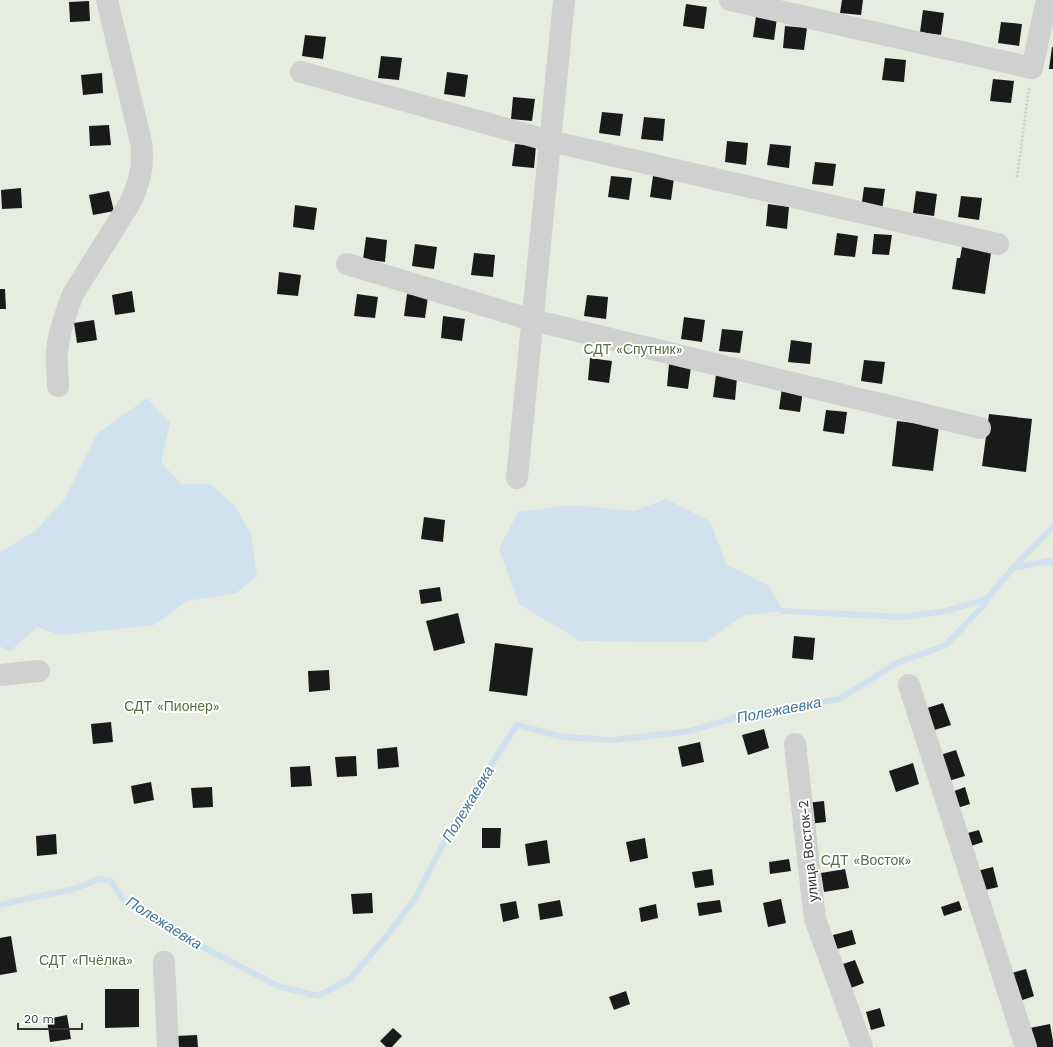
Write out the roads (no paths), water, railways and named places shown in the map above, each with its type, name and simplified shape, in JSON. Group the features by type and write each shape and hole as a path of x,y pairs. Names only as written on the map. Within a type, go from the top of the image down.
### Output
{"lane":[{"path":"58,386 57,352 67,309 73,294 130,203 137,188 142,169 143,155 141,142 107,0"},
{"path":"516,478 564,0"},
{"path":"730,0 1032,68 1047,0"},
{"path":"301,72 550,140 998,244"},
{"path":"347,264 532,320 980,428"},
{"path":"0,675 38,671"},
{"path":"909,685 1026,1047"},
{"name":"улица Восток-2","path":"796,744 815,919 862,1047"},
{"path":"164,962 168,1047"}],"water":[{"path":"147,398 170,423 161,462 181,484 210,484 235,506 251,534 257,576 236,593 187,601 154,625 60,635 37,627 9,652 0,646 0,552 35,531 64,500 97,434"},
{"path":"666,499 710,521 726,564 769,586 783,611 742,616 706,642 580,641 519,604 499,549 518,512 572,505 634,511"}],"waterway":[{"name":"Полежаевка","path":"1013,568 1053,527"},
{"name":"Полежаевка","path":"783,611 902,617 946,611 987,599 1013,568 1048,561 1053,564"},
{"name":"Полежаевка","path":"0,905 74,889 99,879 111,881 123,899 199,945 278,986 318,996 350,979 386,937 416,897 456,819 517,725 563,737 614,740 690,731 751,713 839,699 897,663 946,645 986,603 987,599"}],"park label":[{"name":"СДТ «Спутник»","path":"633,349"},
{"name":"СДТ «Пионер»","path":"172,706"},
{"name":"СДТ «Восток»","path":"866,860"},
{"name":"СДТ «Пчёлка»","path":"86,960"}]}
